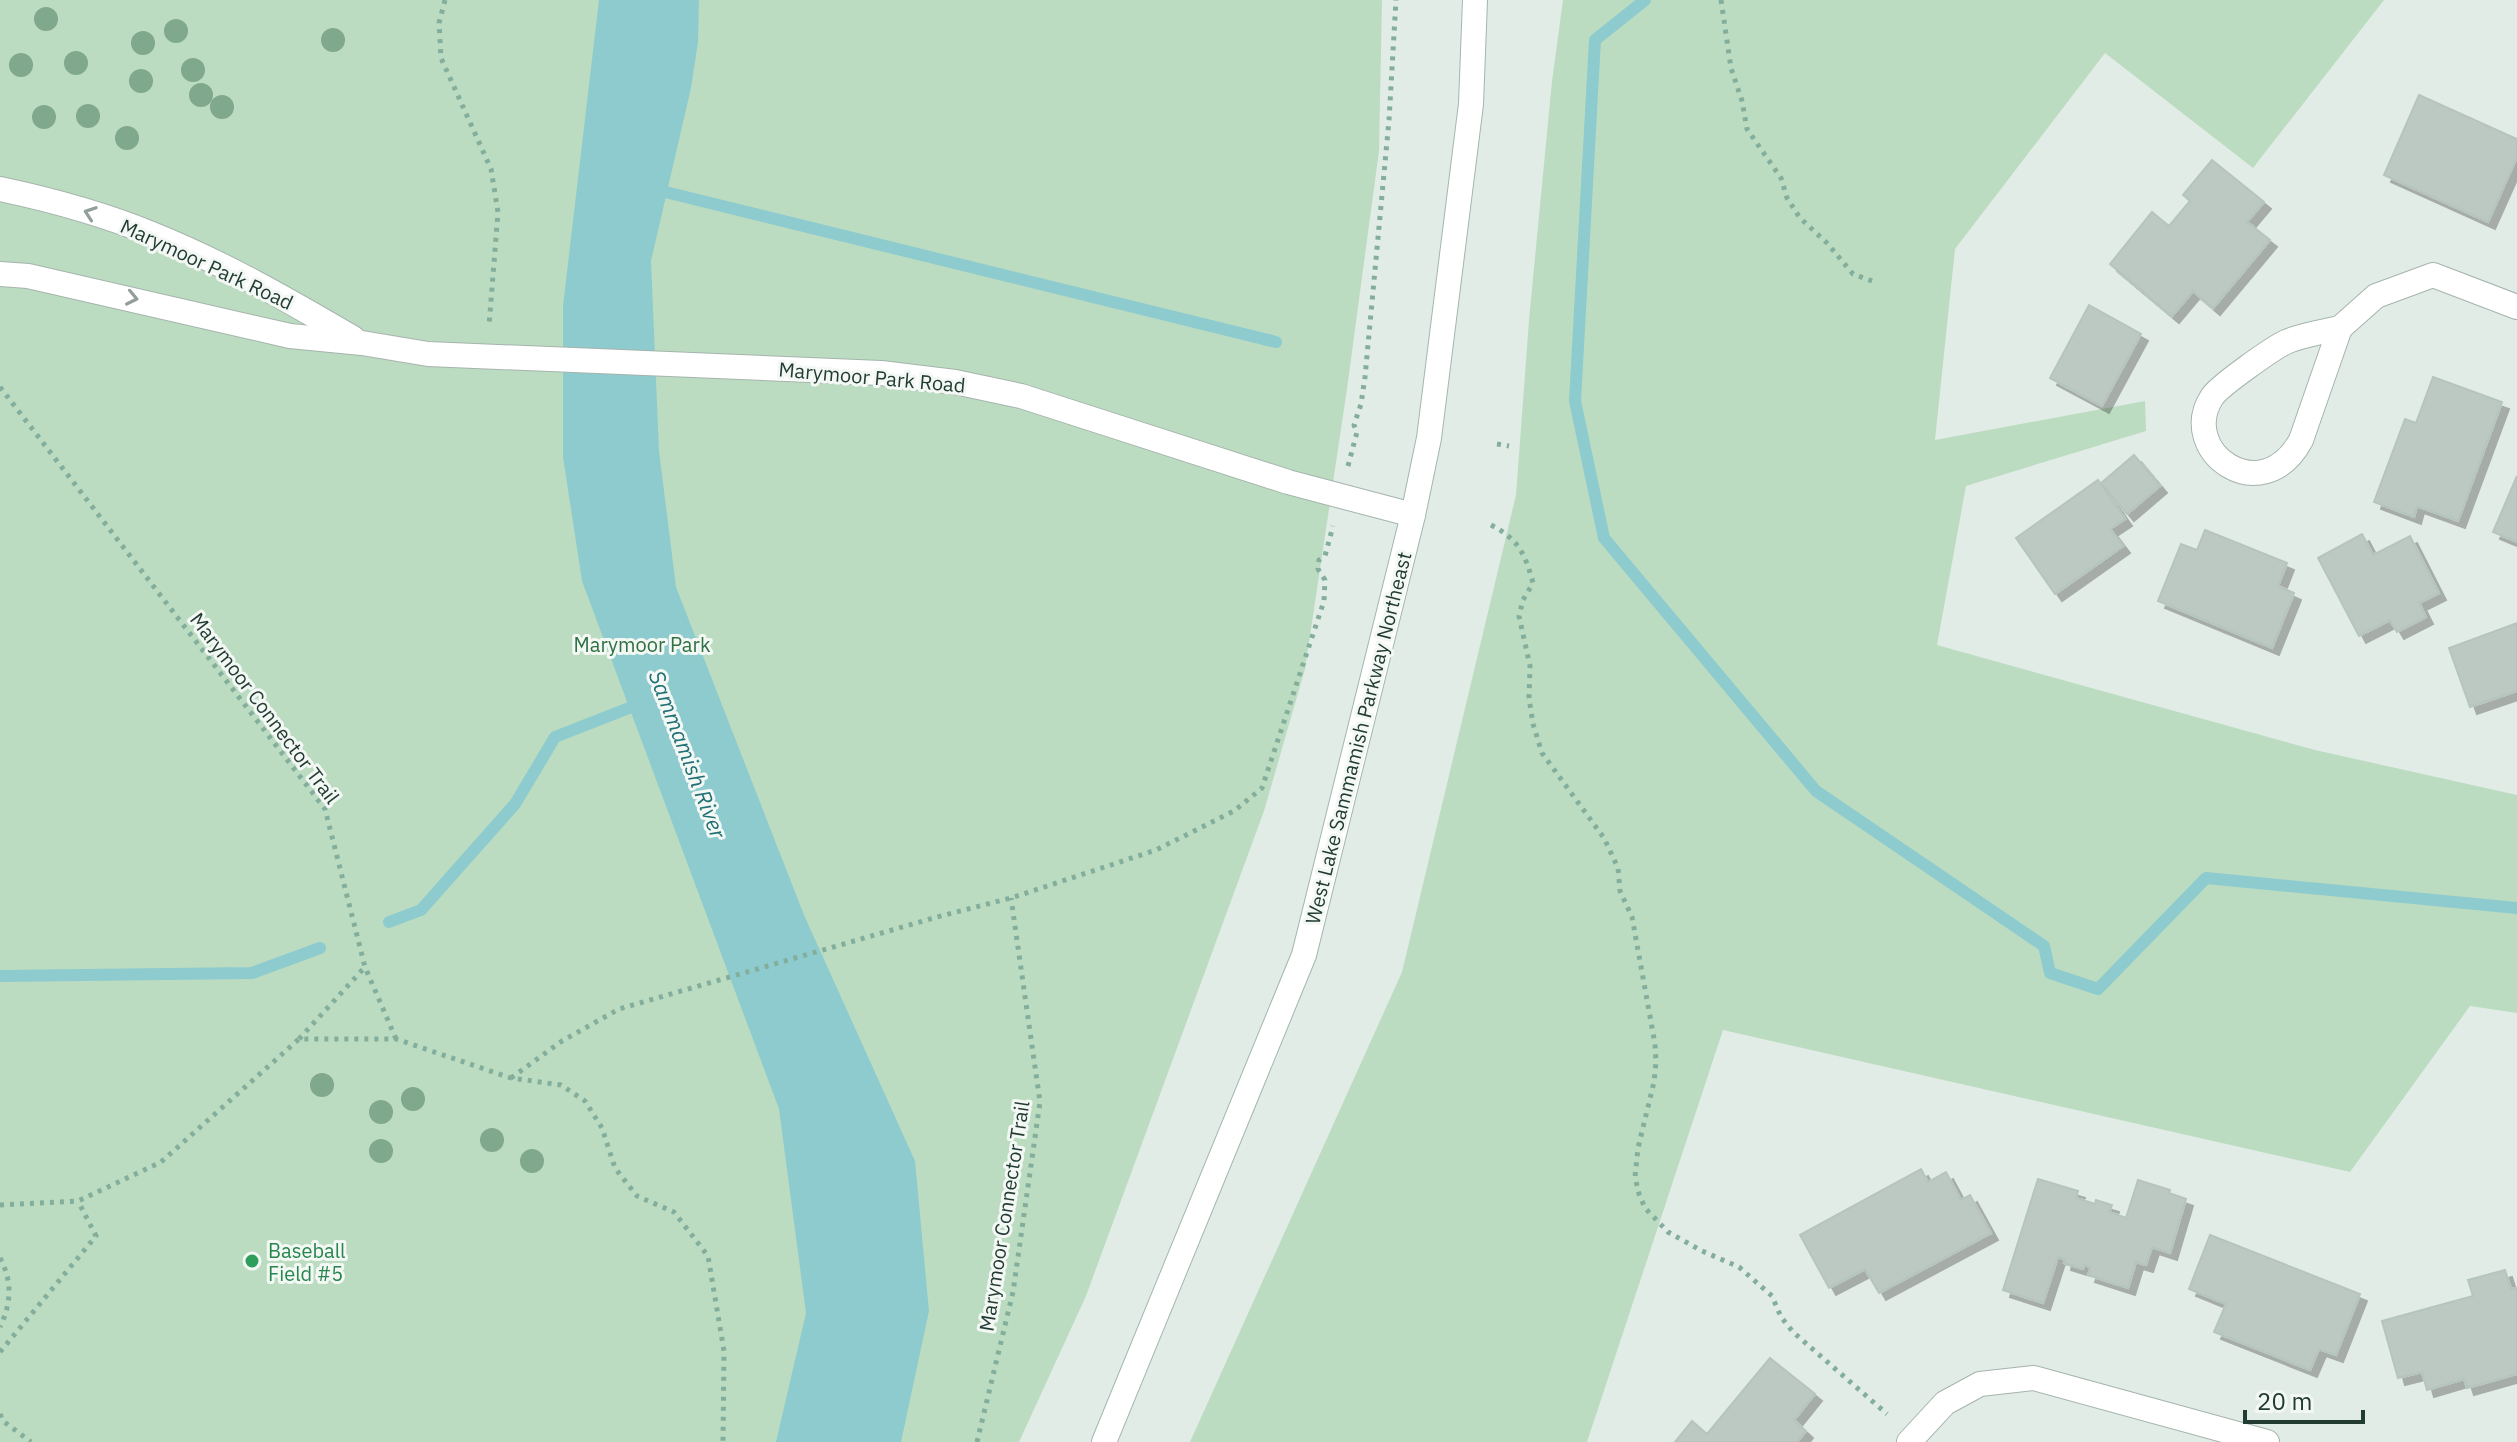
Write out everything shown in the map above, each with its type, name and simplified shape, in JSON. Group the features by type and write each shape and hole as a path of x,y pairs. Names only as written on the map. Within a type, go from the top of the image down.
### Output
{"street":[{"name":"West Lake Sammamish Parkway Northeast","path":"1104,1442 1304,955 1413,515 1429,438 1471,104 1475,0"},
{"name":"Marymoor Park Road","path":"0,189 56,201 152,234 277,294 362,343"},
{"name":"Marymoor Park Road","path":"0,274 28,276 290,336 428,354 881,373 955,382 1008,393 1288,482 1413,515"},
{"path":"2340,328 2293,455 2281,466 2265,473 2248,474 2232,469 2219,459 2209,445 2205,421 2211,398 2222,386 2286,342 2340,328 2376,296 2433,275 2517,307"},
{"path":"1909,1442 1945,1403 1980,1384 2034,1378 2267,1442"}],"path":[{"path":"445,0 439,23 441,58 491,169 498,212 488,331"},
{"path":"1357,432 1354,425 1365,377 1389,120 1396,0"},
{"path":"1721,0 1731,68 1747,129 1781,178 1787,198 1800,218 1827,243 1853,274 1872,281"},
{"name":"Marymoor Connector Trail","path":"0,387 325,809 365,967 396,1039"},
{"path":"1497,444 1509,446"},
{"path":"1491,525 1511,535 1528,564 1533,583 1523,600 1519,616 1530,666 1529,698 1533,724 1542,753 1604,838 1618,868 1620,891 1632,917 1656,1062 1635,1177 1645,1208 1668,1232 1739,1267 1772,1296 1781,1317 1793,1332 1887,1414"},
{"path":"511,1078 562,1041 619,1009 1011,898 1156,850 1234,811 1262,788 1324,601 1325,580 1318,569 1319,560 1325,556"},
{"name":"Marymoor Connector Trail","path":"977,1442 1013,1292 1040,1102 1011,898"},
{"path":"0,1205 78,1201 161,1162 299,1039 365,967"},
{"path":"299,1039 396,1039 511,1078 561,1085 585,1101 602,1128 615,1168 637,1196 674,1212 708,1256 724,1351 723,1442"},
{"path":"0,1352 96,1236 78,1201"},
{"path":"0,1258 10,1283 9,1305 0,1327"},
{"path":"0,1414 3,1421 31,1442"}],"green space":[{"name":"Marymoor Park","path":"0,0 1382,0 1379,151 1305,669 1264,811 1086,1296 1019,1442 0,1442"},
{"path":"1563,0 2384,0 2253,168 2105,53 1955,249 1935,440 2145,401 2146,431 1966,486 1937,645 2315,750 2517,795 2517,1013 2470,1006 2350,1172 1723,1030 1587,1442 1190,1442 1402,972 1516,495 1529,320"}],"water":[{"name":"Sammamish River","path":"599,0 699,0 698,42 691,88 651,261 659,451 676,587 804,915 915,1161 929,1311 901,1442 776,1442 806,1313 779,1109 582,581 563,457 563,306"}],"building":[{"path":"2419,95 2517,139 2517,157 2488,222 2384,175"},
{"path":"2212,160 2264,202 2247,222 2270,240 2213,308 2193,291 2172,316 2110,264 2152,212 2169,226 2190,201 2183,195"},
{"path":"2089,305 2141,334 2102,406 2050,378"},
{"path":"2433,377 2502,402 2458,521 2417,506 2414,517 2374,502 2405,419 2416,423"},
{"path":"2134,455 2160,486 2127,514 2101,483"},
{"path":"2517,476 2517,542 2493,532"},
{"path":"2098,480 2125,519 2110,529 2123,546 2055,594 2016,538"},
{"path":"2205,530 2287,563 2278,586 2294,593 2272,648 2158,601 2181,544 2197,550"},
{"path":"2362,534 2373,555 2410,536 2439,593 2419,603 2426,617 2397,632 2390,620 2359,636 2318,558"},
{"path":"2517,623 2517,691 2470,707 2449,648"},
{"path":"1921,1169 1928,1182 1946,1172 1961,1200 1970,1195 1991,1233 1879,1293 1865,1269 1829,1288 1800,1235"},
{"path":"2038,1179 2078,1191 2076,1198 2112,1205 2109,1212 2126,1218 2138,1180 2170,1190 2169,1193 2186,1199 2170,1253 2152,1247 2146,1265 2136,1262 2128,1288 2088,1275 2091,1267 2084,1265 2083,1269 2064,1263 2065,1259 2058,1257 2043,1303 2003,1290"},
{"path":"2210,1235 2360,1294 2336,1355 2319,1349 2310,1370 2214,1332 2226,1304 2189,1289"},
{"path":"2505,1270 2511,1289 2517,1288 2517,1374 2467,1388 2464,1379 2427,1390 2422,1372 2398,1378 2382,1321 2473,1296 2468,1280"},
{"path":"1770,1358 1815,1394 1794,1420 1806,1431 1797,1442 1675,1442 1692,1421 1707,1434"}],"waterway":[{"path":"1645,0 1595,40 1575,401 1604,538 1816,791 2044,946 2050,973 2098,989 2206,878 2517,908"},
{"path":"653,189 1276,342"},
{"path":"389,922 421,910 515,804 555,737 629,708"},
{"path":"0,976 252,973 320,948"}],"place":[{"name":"Baseball Field #5","path":"252,1261"}]}
